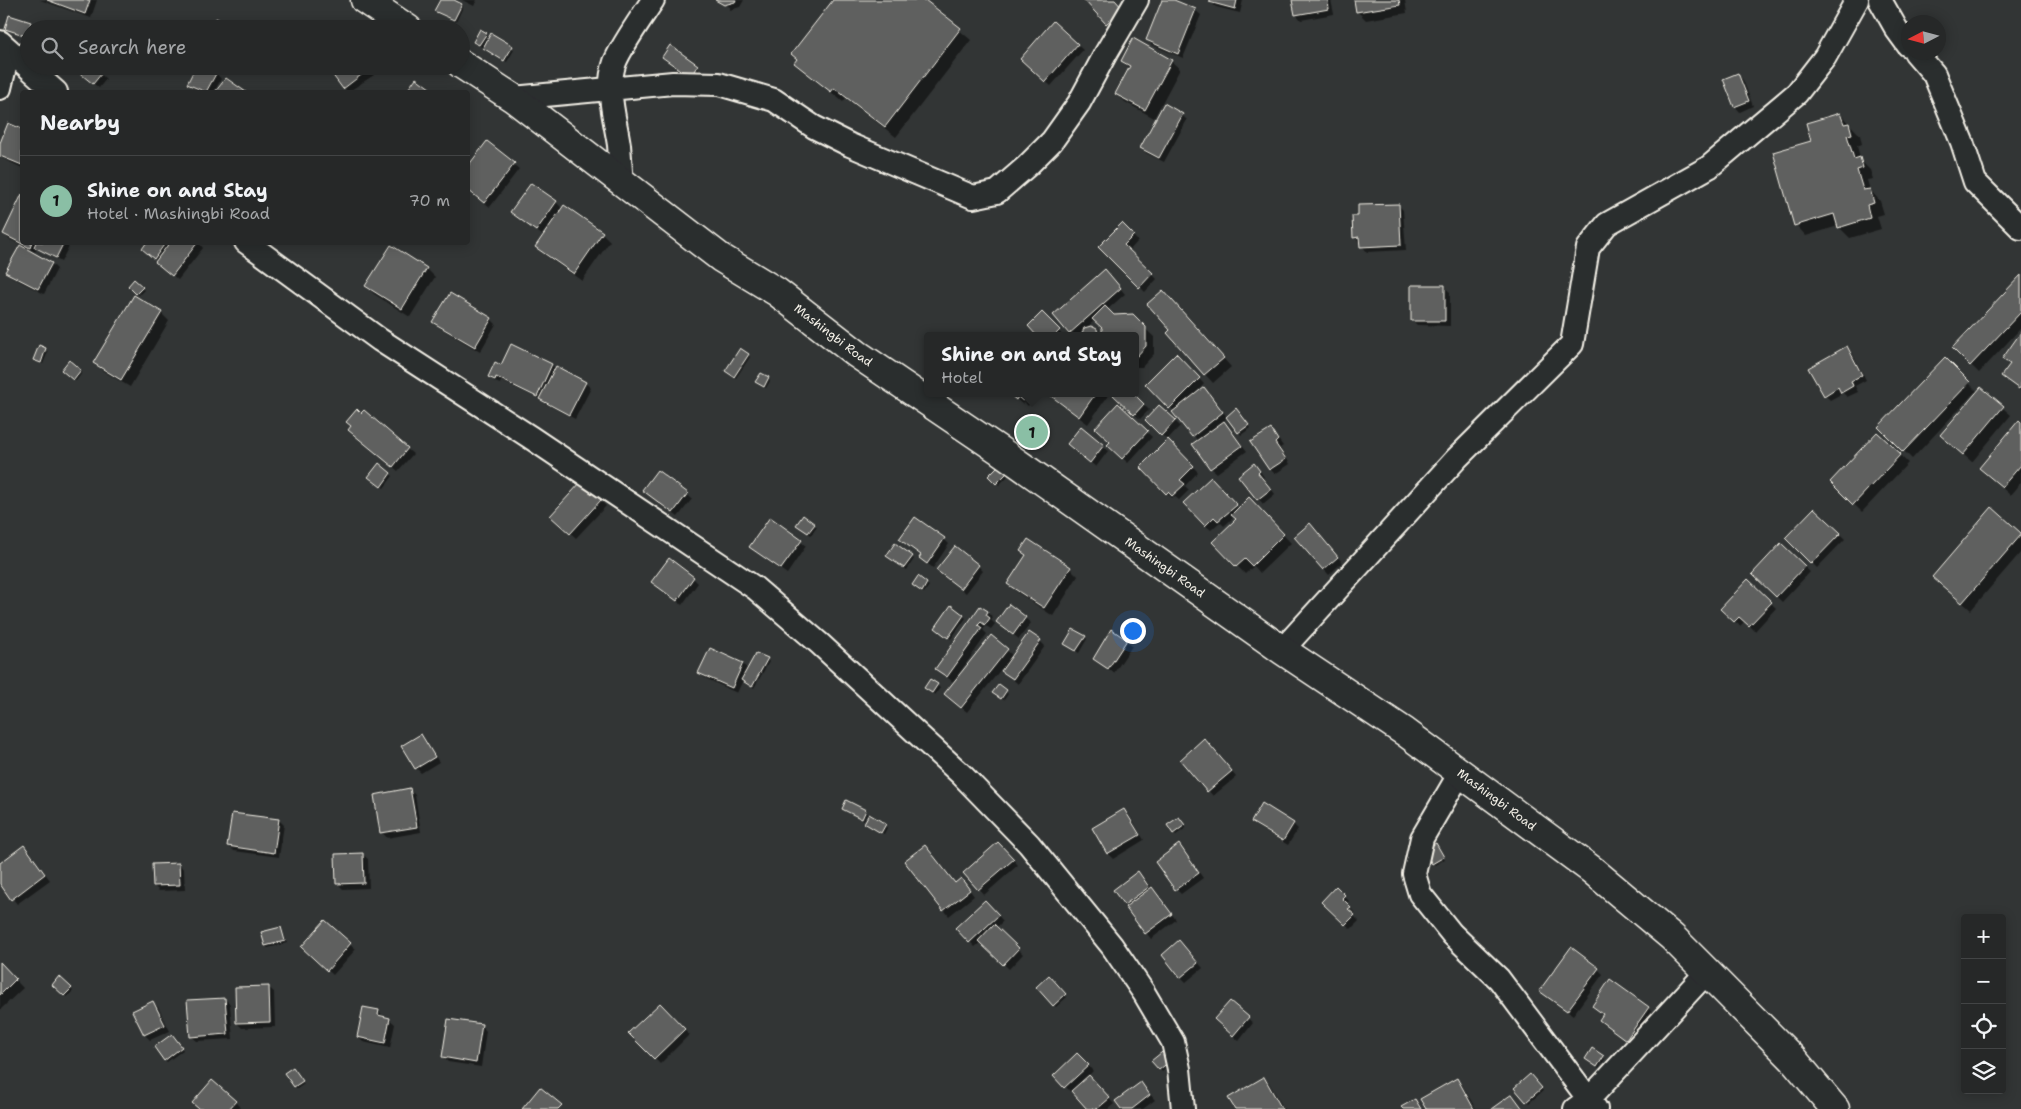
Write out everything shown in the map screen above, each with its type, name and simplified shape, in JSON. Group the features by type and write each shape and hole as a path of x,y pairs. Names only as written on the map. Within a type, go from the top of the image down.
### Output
{"main road":[{"path":"364,0 394,20"},
{"name":"Mashingbi Road","path":"470,70 512,98 721,258 777,292 857,354 999,450 1282,650 1405,732 1592,870 1672,938 1708,972 1793,1059 1836,1109"}],"street":[{"path":"622,184 610,88 616,61 653,0"},
{"path":"512,98 673,83 719,84 774,100 814,127 972,197 997,192 1027,166 1052,140 1079,103 1137,0"},
{"path":"1282,650 1457,458 1572,344 1588,248 1607,224 1709,166 1796,93 1825,57 1858,0"},
{"path":"1880,0 1901,35"},
{"path":"0,88 4,46"},
{"path":"4,46 20,60"},
{"path":"1922,60 1934,74 1962,142 1975,182 2021,228"},
{"path":"37,75 54,90"},
{"path":"250,245 380,340 530,436 755,588 820,644 962,775 1029,844 1112,946 1144,993 1174,1042 1183,1109"},
{"path":"1460,773 1422,838 1414,874 1420,894 1452,934 1498,979 1586,1106 1708,972"}],"building":[{"path":"47,0 90,0 85,14"},
{"path":"440,0 454,0 462,4 454,20 434,11"},
{"path":"715,0 736,0 724,5"},
{"path":"833,0 925,0 961,28 885,127 834,88 831,92 794,63 797,59 791,54"},
{"path":"1084,0 1115,0 1123,9 1106,24"},
{"path":"1162,0 1174,0 1196,9 1178,54 1146,40"},
{"path":"1210,0 1237,0 1235,9 1209,2"},
{"path":"1292,0 1328,0 1329,9 1295,15"},
{"path":"1354,0 1399,0 1400,5 1356,12"},
{"path":"9,15 25,20 20,20 20,34 5,29"},
{"path":"1053,21 1078,44 1045,82 1020,59"},
{"path":"480,29 487,33 479,45 473,42"},
{"path":"491,33 513,46 504,61 483,48"},
{"path":"1133,38 1172,60 1145,110 1115,94 1130,66 1121,61"},
{"path":"670,45 698,65 690,77 662,57"},
{"path":"1738,73 1749,101 1734,107 1723,79"},
{"path":"82,75 100,75 93,84"},
{"path":"192,75 215,75 207,90 201,90 187,84"},
{"path":"333,75 361,75 343,89"},
{"path":"226,78 243,90 217,90"},
{"path":"416,78 433,90 407,90"},
{"path":"1164,103 1183,114 1159,158 1140,148"},
{"path":"1840,113 1844,124 1849,123 1852,134 1847,135 1854,159 1860,157 1863,168 1857,170 1863,190 1870,189 1874,203 1867,205 1870,218 1838,228 1834,214 1794,226 1773,152 1811,141 1806,123"},
{"path":"8,123 20,128 20,164 0,156 0,143"},
{"path":"487,141 515,163 484,203 470,192 470,163"},
{"path":"531,183 557,201 536,231 510,212"},
{"path":"20,198 20,243 3,234"},
{"path":"1399,204 1401,245 1360,247 1359,237 1353,238 1352,216 1358,216 1358,205"},
{"path":"564,205 603,232 574,274 535,247"},
{"path":"1122,223 1134,235 1124,245 1153,273 1139,288 1098,247"},
{"path":"20,245 52,263 38,289 5,272"},
{"path":"35,245 62,245 56,258 34,247"},
{"path":"145,245 164,245 154,259 142,249"},
{"path":"168,245 196,245 172,276 155,262"},
{"path":"391,245 427,268 402,309 365,286"},
{"path":"1105,269 1121,288 1071,332 1067,332 1053,315"},
{"path":"2021,275 2021,312 1970,366 1952,348"},
{"path":"134,279 143,287 136,294 128,286"},
{"path":"1411,285 1445,285 1445,321 1411,321"},
{"path":"1163,290 1224,358 1204,375 1167,333 1170,330 1147,304"},
{"path":"450,293 492,318 475,347 432,322"},
{"path":"134,295 162,312 121,380 93,363"},
{"path":"1105,306 1114,315 1133,314 1146,327 1146,346 1139,354 1139,332 1102,332 1102,328 1092,319"},
{"path":"1042,312 1060,330 1058,332 1033,332 1028,326"},
{"path":"1091,326 1097,329 1097,332 1082,332 1084,328"},
{"path":"2021,332 2021,386 2019,389 2001,376 2010,364 2002,359"},
{"path":"511,344 552,364 537,397 496,377 495,380 488,377 495,362 501,365"},
{"path":"39,345 46,348 41,363 33,360"},
{"path":"1847,346 1862,375 1851,381 1853,386 1841,393 1838,387 1824,396 1808,368"},
{"path":"740,348 749,354 734,377 725,371"},
{"path":"1176,353 1200,378 1169,409 1145,384"},
{"path":"1945,357 1970,382 1903,452 1878,427"},
{"path":"69,360 81,370 73,380 61,370"},
{"path":"556,366 586,382 569,415 539,399"},
{"path":"761,373 769,377 764,387 755,382"},
{"path":"1204,387 1223,412 1192,437 1172,412"},
{"path":"1981,387 2004,406 1963,455 1940,435"},
{"path":"1018,397 1026,397 1023,401"},
{"path":"1052,397 1093,397 1079,417"},
{"path":"1115,397 1137,397 1144,404 1134,415"},
{"path":"1118,403 1148,431 1122,459 1107,445 1110,442 1095,428"},
{"path":"1159,405 1176,420 1161,436 1145,420"},
{"path":"1236,408 1249,425 1238,433 1226,417"},
{"path":"357,409 361,413 364,410 408,448 393,467 348,430 351,426 346,422"},
{"path":"2019,420 2021,422 2021,465 2002,487 1979,468"},
{"path":"1224,421 1242,446 1210,469 1192,444"},
{"path":"1081,426 1104,445 1090,463 1067,444"},
{"path":"1271,429 1278,440 1275,443 1286,459 1269,470 1250,442"},
{"path":"1877,432 1901,454 1853,505 1830,482"},
{"path":"1168,439 1194,466 1180,480 1185,484 1172,496 1168,492 1166,494 1140,467"},
{"path":"379,463 391,473 381,487 368,477"},
{"path":"1254,463 1260,471 1258,473 1271,489 1257,500 1238,476"},
{"path":"999,465 1007,473 996,484 988,476"},
{"path":"657,470 688,493 673,513 642,490"},
{"path":"1211,477 1237,505 1218,521 1214,517 1205,526 1183,503"},
{"path":"581,482 601,500 570,534 550,516"},
{"path":"1249,497 1284,534 1252,566 1245,559 1236,567 1212,542 1236,519 1231,515"},
{"path":"1992,507 2021,535 1962,603 1932,577"},
{"path":"1814,508 1841,533 1811,564 1785,538"},
{"path":"803,515 815,524 808,533 796,525"},
{"path":"770,517 802,540 781,569 749,547"},
{"path":"915,517 945,538 927,564 919,558 921,555 899,539"},
{"path":"1310,523 1338,557 1323,570 1294,537"},
{"path":"1028,539 1071,567 1044,608 1007,584 1026,555 1020,551"},
{"path":"895,543 913,556 904,568 886,556"},
{"path":"1781,543 1805,566 1776,597 1752,574"},
{"path":"955,546 979,565 961,589 936,570"},
{"path":"669,558 694,577 677,601 651,582"},
{"path":"918,576 927,583 922,592 912,585"},
{"path":"1748,579 1772,602 1749,626 1739,617 1734,622 1720,609"},
{"path":"1009,604 1026,617 1013,635 996,622"},
{"path":"951,605 964,615 948,638 935,628"},
{"path":"980,606 988,611 986,615 990,618 985,625 981,622 978,625 982,628 947,677 935,669"},
{"path":"1073,629 1086,636 1076,651 1064,644"},
{"path":"1111,629 1127,640 1108,669 1093,659"},
{"path":"1029,632 1041,640 1013,679 1001,671"},
{"path":"991,635 1008,649 961,708 944,694"},
{"path":"710,648 743,663 732,688 698,673"},
{"path":"756,653 768,658 752,687 741,680"},
{"path":"930,679 938,684 932,693 924,688"},
{"path":"999,684 1007,690 1001,699 992,693"},
{"path":"421,734 435,757 415,769 401,746"},
{"path":"1204,738 1232,771 1207,792 1180,760"},
{"path":"410,788 417,827 380,833 374,795"},
{"path":"846,800 866,810 862,819 842,809"},
{"path":"1262,803 1294,823 1283,841 1251,822"},
{"path":"1124,809 1140,835 1107,854 1092,828"},
{"path":"232,813 279,819 274,853 227,846"},
{"path":"869,814 886,824 881,833 864,823"},
{"path":"1179,817 1185,825 1173,834 1167,825"},
{"path":"998,842 1014,859 978,890 963,873"},
{"path":"1436,843 1444,857 1432,864 1424,850"},
{"path":"1179,844 1199,873 1175,890 1155,862"},
{"path":"24,845 45,874 11,900 0,884 0,863"},
{"path":"925,845 955,883 961,878 970,890 943,911 904,861"},
{"path":"363,853 364,883 336,884 335,854"},
{"path":"179,863 180,885 153,886 152,864"},
{"path":"1138,871 1149,887 1124,905 1113,890"},
{"path":"1336,886 1345,895 1342,898 1351,907 1348,909 1355,915 1345,925 1321,902"},
{"path":"1152,887 1172,914 1145,934 1125,907"},
{"path":"985,900 999,915 969,943 955,928"},
{"path":"325,920 351,943 327,971 301,947"},
{"path":"994,924 1019,948 1003,965 978,941"},
{"path":"281,927 285,941 265,946 261,932"},
{"path":"1179,940 1198,963 1180,978 1162,955"},
{"path":"1571,947 1599,968 1567,1011 1539,991"},
{"path":"0,962 16,979 0,995"},
{"path":"1049,975 1066,994 1053,1006 1036,987"},
{"path":"59,976 72,988 64,996 52,985"},
{"path":"1610,979 1649,1007 1626,1040 1599,1020 1603,1014 1592,1006"},
{"path":"269,986 270,1022 236,1023 235,987"},
{"path":"225,998 228,1034 190,1037 187,1000"},
{"path":"153,1001 165,1025 144,1035 132,1011"},
{"path":"1230,1001 1249,1017 1233,1036 1214,1019"},
{"path":"660,1003 685,1029 654,1059 628,1033"},
{"path":"363,1007 379,1010 378,1015 390,1018 385,1043 357,1037"},
{"path":"448,1019 482,1024 476,1063 442,1057"},
{"path":"172,1034 182,1047 164,1061 154,1047"},
{"path":"1167,1048 1175,1057 1159,1070 1151,1061"},
{"path":"1592,1048 1604,1056 1597,1067 1585,1059"},
{"path":"1077,1053 1089,1065 1064,1088 1053,1076"},
{"path":"293,1067 303,1081 294,1087 284,1073"},
{"path":"1530,1074 1542,1088 1526,1102 1514,1088"},
{"path":"1089,1075 1110,1098 1097,1109 1087,1109 1071,1091"},
{"path":"1264,1077 1282,1109 1235,1109 1228,1098"},
{"path":"1457,1078 1474,1109 1426,1109 1420,1099"},
{"path":"212,1080 236,1101 229,1109 199,1109 192,1103"},
{"path":"1141,1082 1150,1095 1132,1109 1121,1109 1115,1101"},
{"path":"540,1087 562,1105 558,1109 522,1109"},
{"path":"1512,1094 1523,1109 1491,1109"},
{"path":"1415,1099 1421,1109 1403,1109 1401,1107"}],"place":[{"name":"Shine on and Stay","path":"1032,432"}]}
